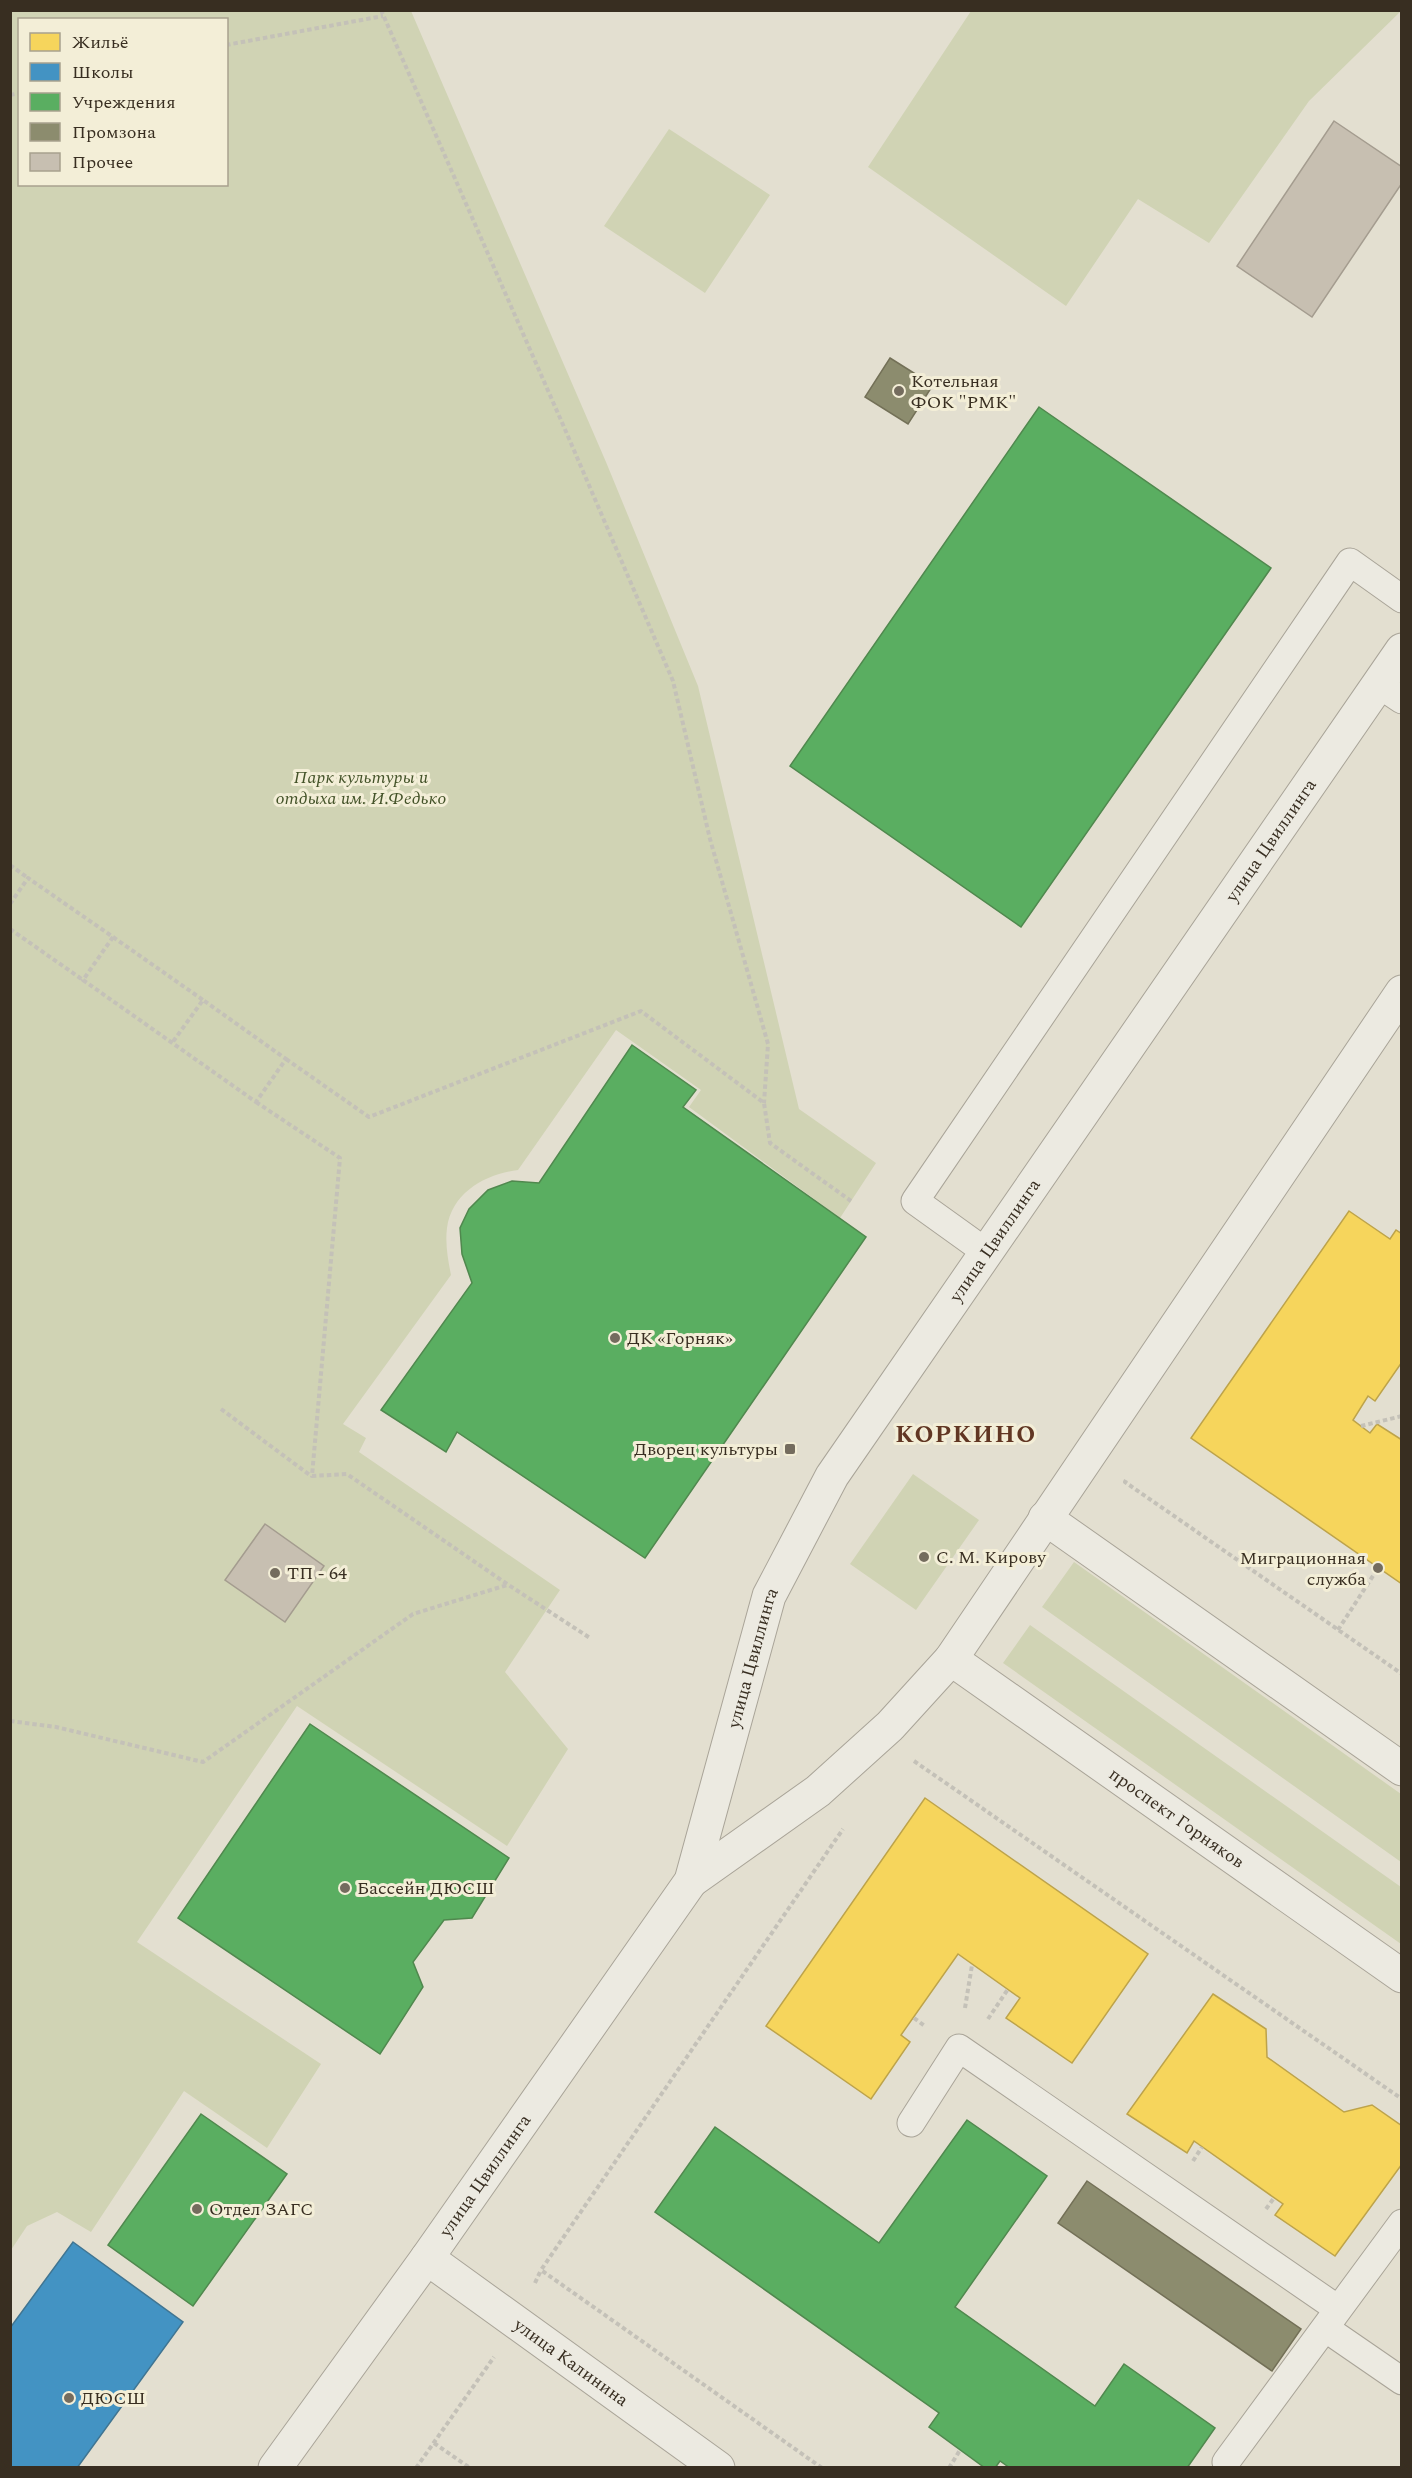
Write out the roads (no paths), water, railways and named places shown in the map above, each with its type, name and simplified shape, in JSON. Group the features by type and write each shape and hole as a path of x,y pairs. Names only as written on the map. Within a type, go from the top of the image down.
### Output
{"street":[{"name":"улица Цвиллинга","path":"691,1881 769,1596 832,1476 986,1252 1390,692 1401,650"},
{"name":"улица Цвиллинга","path":"275,2468 427,2258 691,1881 818,1791 890,1726 951,1659 1401,992"},
{"path":"1045,1518 1401,1768"},
{"name":"проспект Горняков","path":"951,1659 1401,1976"},
{"name":"улица Калинина","path":"427,2258 718,2468"}],"lane":[{"path":"986,1252 915,1201 1350,562 1401,599"},
{"path":"911,2123 959,2048 1331,2318 1401,2381"},
{"path":"1227,2466 1401,2223"}],"place":[{"name":"Котельная ФОК \"РМК\"","path":"899,391"},
{"name":"ДК «Горняк»","path":"615,1338"},
{"name":"Дворец культуры","path":"790,1449"},
{"name":"С. М. Кирову","path":"924,1557"},
{"name":"Миграционная служба","path":"1378,1568"},
{"name":"ТП - 64","path":"275,1573"},
{"name":"Бассейн ДЮСШ","path":"345,1888"},
{"name":"Отдел ЗАГС","path":"197,2209"},
{"name":"ДЮСШ","path":"69,2398"}],"district":[{"name":"КОРКИНО","path":"966,1434"}],"park label":[{"name":"Парк культуры и отдыха им. И.Федько","path":"361,787"}]}
